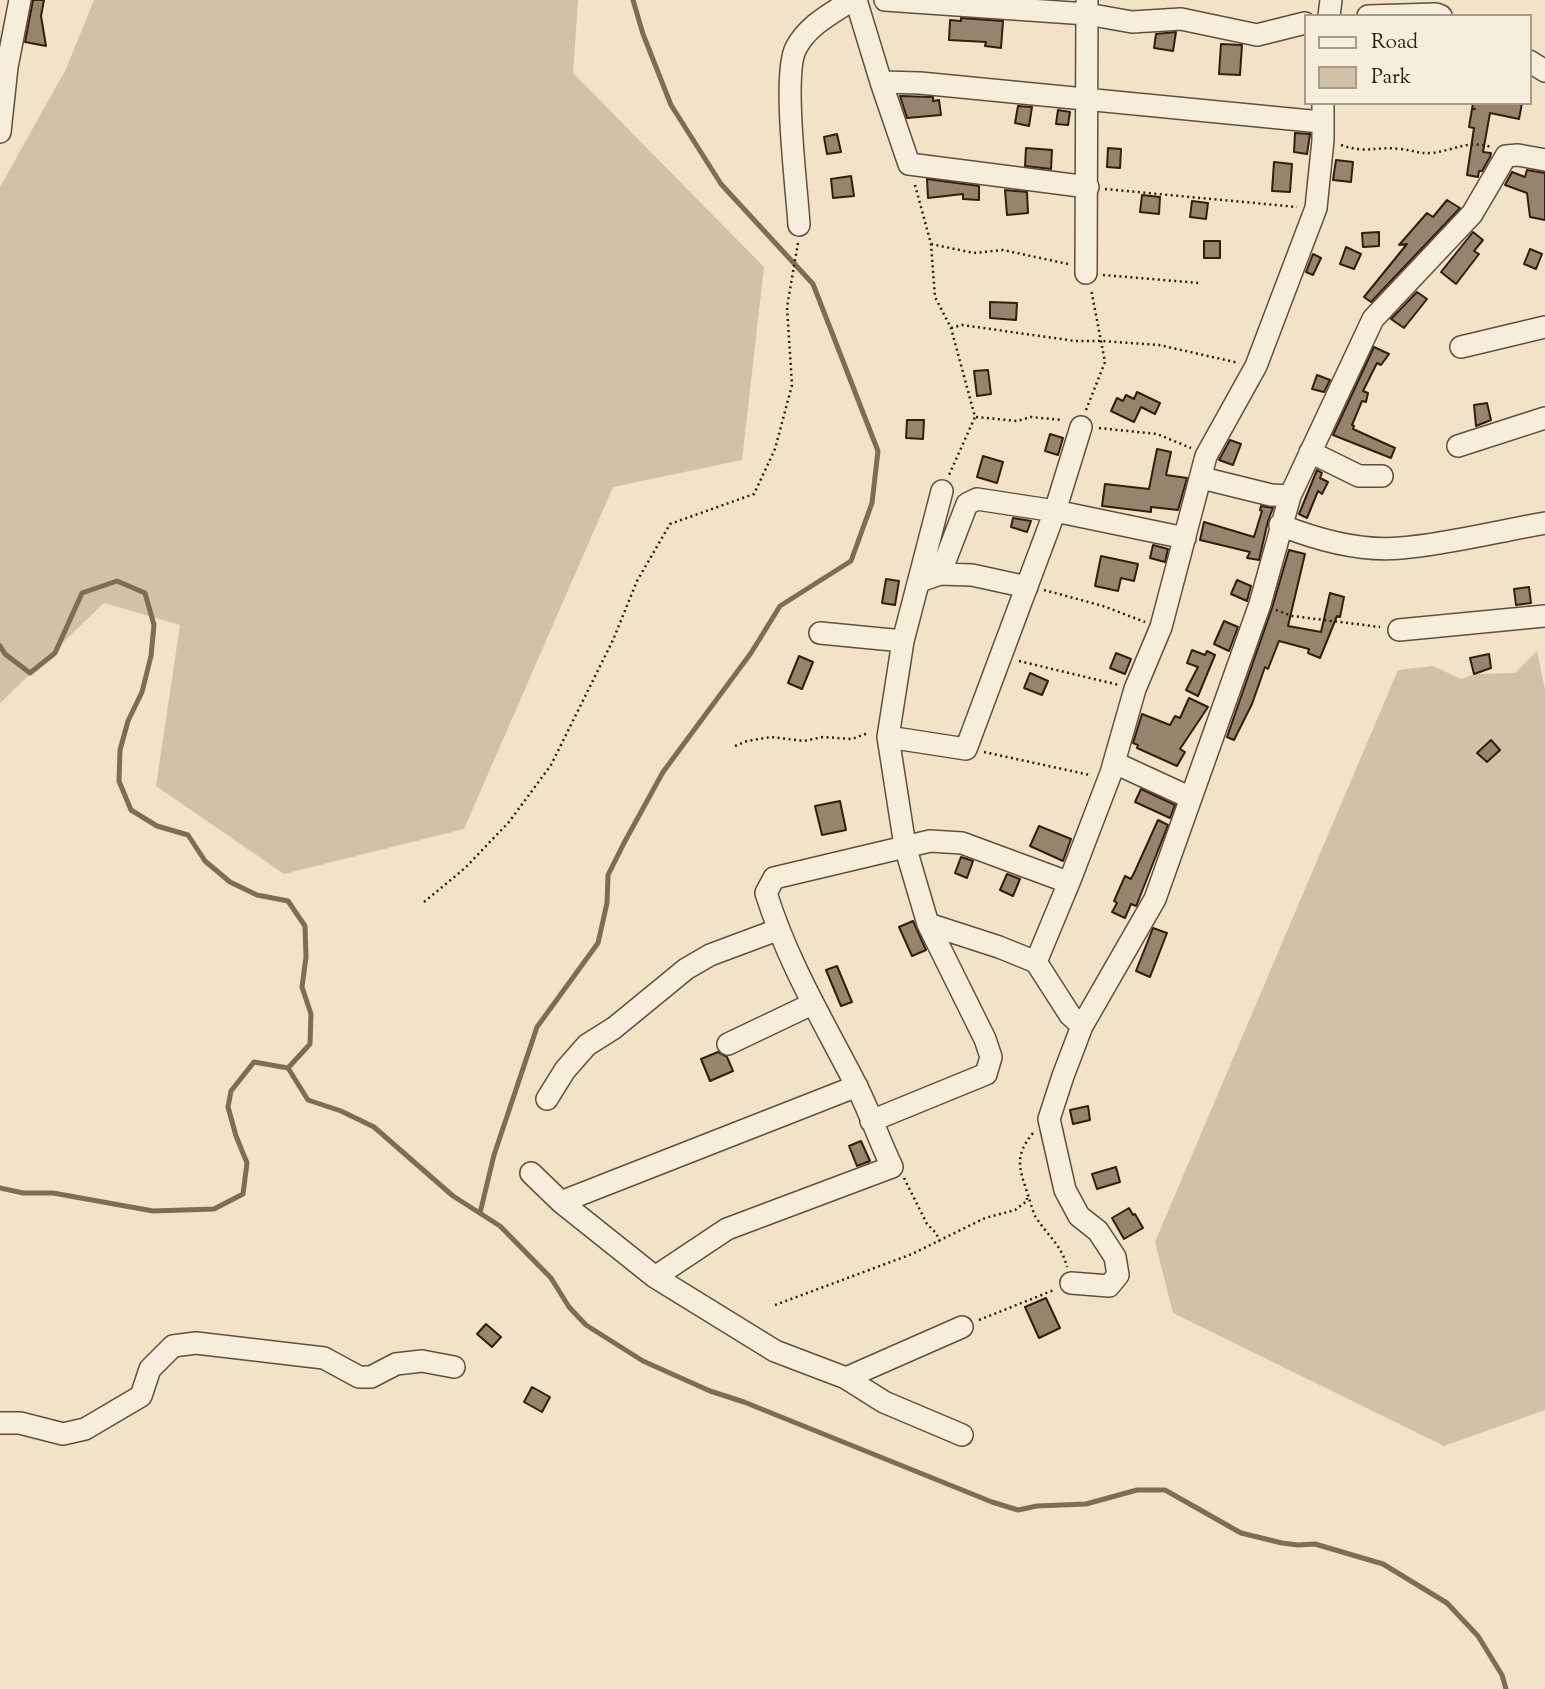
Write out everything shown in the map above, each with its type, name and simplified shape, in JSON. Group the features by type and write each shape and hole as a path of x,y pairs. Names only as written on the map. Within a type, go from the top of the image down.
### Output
{"street":[{"path":"0,132 3,67 20,0"},
{"path":"799,225 790,77 795,50 811,26 854,0 909,164 1088,187"},
{"path":"885,0 1087,7 1132,22 1181,19 1257,35 1304,23"},
{"path":"1086,273 1087,7"},
{"path":"881,82 920,83 1323,122 1316,208 1256,366 1206,456 1161,627 1135,689 1113,768 1035,962"},
{"path":"1071,1283 1109,1286 1118,1275 1115,1257 1098,1231 1079,1216 1065,1190 1049,1119 1082,1026 1155,900 1260,604 1290,496 1373,319 1472,214 1506,156 1518,155 1545,160"},
{"path":"1461,347 1545,327"},
{"path":"1458,446 1545,418"},
{"path":"888,737 966,749 1055,511 1081,426"},
{"path":"1310,452 1359,476 1382,476"},
{"path":"1202,478 1271,495 1290,496"},
{"path":"930,577 942,491"},
{"path":"871,1121 986,1074 991,1057 939,942 928,924 905,846 888,737 903,641 930,577 967,505 977,499 1055,511 1185,538"},
{"path":"1280,525 1307,536 1336,543 1401,548 1545,523"},
{"path":"930,577 972,575 1027,587"},
{"path":"1399,630 1545,617"},
{"path":"820,633 903,641"},
{"path":"1113,768 1191,798"},
{"path":"655,1277 727,1229 892,1167 857,1086 812,1004 777,929 766,893 774,878 930,841 962,843 1062,880 1070,880"},
{"path":"928,924 1035,962 1070,1014 1082,1026"},
{"path":"547,1099 565,1070 587,1045 614,1028 686,969 710,955 777,929"},
{"path":"728,1044 812,1004"},
{"path":"561,1202 857,1086"},
{"path":"531,1173 561,1202 655,1277 775,1350 846,1378 884,1402 962,1435"},
{"path":"846,1378 962,1327"},
{"path":"0,1423 20,1423 63,1434 85,1429 141,1396 150,1369 173,1346 196,1343 324,1358 359,1377 371,1377 396,1364 422,1361 454,1367"}],"path":[{"path":"1323,122 1360,150 1401,149 1416,154 1478,143 1495,148 1506,156"},
{"path":"909,164 931,244 935,297 951,328 975,417 942,491"},
{"path":"1088,187 1316,208"},
{"path":"424,902 465,868 509,822 551,765 613,639 637,581 670,524 754,494 775,449 792,385 787,307 798,249 799,225"},
{"path":"931,244 974,253 1003,250 1022,253 1081,267 1086,273 1092,281 1091,296 1105,362 1081,426"},
{"path":"1086,273 1199,283"},
{"path":"951,328 962,326 1075,341 1159,345 1256,366"},
{"path":"975,417 1017,421 1044,417 1092,429 1104,427 1157,434 1206,456"},
{"path":"1027,587 1103,606 1161,627"},
{"path":"1260,604 1292,616 1399,630"},
{"path":"1000,657 1135,689"},
{"path":"735,746 771,737 804,741 822,737 852,739 871,732 888,737"},
{"path":"966,749 1093,775 1113,768"},
{"path":"962,1327 1071,1283 1064,1253 1035,1215 1018,1161 1031,1135 1049,1119"},
{"path":"892,1167 901,1172 927,1224 940,1242"},
{"path":"775,1305 940,1242 985,1218 1015,1210 1027,1201 1028,1194"}],"green space":[{"path":"94,0 578,0 573,73 764,267 742,460 613,487 464,829 284,874 156,786 180,625 104,603 0,703 0,187 66,69"},
{"path":"1537,651 1545,690 1545,1410 1444,1446 1173,1313 1155,1242 1398,670 1433,666 1461,679 1474,674 1515,673"}],"building":[{"path":"33,0 44,0 41,16 46,46 25,42"},
{"path":"961,18 1003,21 1001,48 985,46 986,42 949,40 950,20 961,21"},
{"path":"1176,32 1173,51 1154,48 1156,34"},
{"path":"1221,44 1242,45 1240,75 1219,74"},
{"path":"900,96 933,97 933,101 939,100 941,115 907,118"},
{"path":"1473,105 1522,105 1519,119 1490,113 1483,152 1491,153 1478,177 1467,175 1474,128 1469,127"},
{"path":"1018,106 1032,107 1029,126 1015,123"},
{"path":"1058,110 1070,112 1068,125 1056,124"},
{"path":"1295,133 1310,134 1307,154 1294,152"},
{"path":"837,134 841,152 827,154 824,137"},
{"path":"1026,148 1052,150 1051,169 1025,166"},
{"path":"1108,148 1121,149 1120,168 1107,167"},
{"path":"1336,160 1353,162 1351,182 1333,180"},
{"path":"1274,162 1292,164 1290,192 1272,191"},
{"path":"1527,170 1545,173 1545,220 1530,217 1527,193 1505,185 1512,172 1525,177"},
{"path":"851,176 854,196 833,198 831,179"},
{"path":"927,179 979,186 979,200 963,199 963,194 928,198"},
{"path":"1005,190 1027,192 1028,213 1007,215"},
{"path":"1142,195 1160,197 1159,214 1140,212"},
{"path":"1447,200 1460,208 1371,302 1364,297 1407,244 1399,245 1427,213 1433,217"},
{"path":"1192,201 1208,203 1206,219 1190,217"},
{"path":"1379,232 1379,246 1363,247 1362,233"},
{"path":"1473,232 1483,240 1474,251 1479,254 1456,284 1441,272"},
{"path":"1204,241 1220,241 1220,258 1204,258"},
{"path":"1346,247 1361,254 1354,269 1340,264"},
{"path":"1530,249 1542,254 1536,269 1524,264"},
{"path":"1313,254 1321,258 1313,275 1306,272"},
{"path":"1417,292 1427,299 1404,328 1391,319"},
{"path":"990,302 1017,303 1016,320 990,318"},
{"path":"1374,347 1389,354 1381,365 1377,363 1363,391 1368,393 1366,402 1362,401 1352,425 1353,429 1395,448 1391,458 1333,435"},
{"path":"988,370 991,394 977,396 974,371"},
{"path":"1317,375 1330,380 1324,392 1312,389"},
{"path":"1137,392 1160,403 1155,414 1141,407 1134,422 1111,411 1117,398 1123,401 1126,395 1134,399"},
{"path":"1487,403 1491,420 1476,426 1474,405"},
{"path":"907,420 924,420 923,439 906,438"},
{"path":"1050,434 1063,438 1058,455 1045,451"},
{"path":"1230,440 1241,444 1233,465 1219,460"},
{"path":"1157,449 1171,452 1166,475 1187,478 1178,510 1151,507 1151,512 1102,506 1105,484 1149,489"},
{"path":"983,456 1003,462 997,483 977,477"},
{"path":"1317,470 1322,473 1320,478 1328,482 1322,494 1318,491 1307,518 1299,514"},
{"path":"1261,506 1273,508 1259,560 1247,558 1250,552 1200,540 1204,522 1254,537"},
{"path":"1013,518 1031,521 1027,532 1011,527"},
{"path":"1153,545 1168,549 1165,562 1150,558"},
{"path":"1289,550 1305,554 1288,626 1321,632 1330,593 1344,597 1340,617 1337,616 1320,658 1308,653 1309,649 1279,641 1234,740 1227,737 1272,608"},
{"path":"1101,556 1138,564 1134,581 1121,578 1118,591 1095,586"},
{"path":"886,579 899,581 895,605 882,603"},
{"path":"1237,580 1251,586 1247,601 1231,594"},
{"path":"1529,587 1531,603 1516,605 1514,589"},
{"path":"1224,621 1238,627 1229,651 1214,644"},
{"path":"1192,650 1205,655 1207,651 1215,655 1198,696 1186,690 1198,667 1187,663"},
{"path":"1116,653 1131,659 1125,674 1110,668"},
{"path":"1489,654 1491,668 1474,674 1470,658"},
{"path":"799,656 813,662 802,689 788,683"},
{"path":"1030,673 1048,681 1042,695 1024,688"},
{"path":"1189,698 1208,707 1180,749 1185,752 1177,766 1137,748 1138,745 1133,743 1142,714 1170,725 1175,716 1180,718"},
{"path":"1491,740 1500,750 1487,762 1477,753"},
{"path":"1141,789 1175,805 1170,818 1135,802"},
{"path":"840,801 846,830 822,835 815,806"},
{"path":"1158,820 1168,825 1137,904 1131,904 1125,918 1112,912 1117,903 1114,901 1125,876 1131,879"},
{"path":"1039,826 1071,839 1063,861 1030,846"},
{"path":"961,857 973,861 967,878 955,873"},
{"path":"1007,874 1020,879 1013,896 1000,890"},
{"path":"913,921 926,950 912,956 899,927"},
{"path":"1153,928 1167,933 1150,977 1136,971"},
{"path":"837,966 852,1002 841,1006 826,970"},
{"path":"718,1052 727,1057 733,1071 710,1081 701,1059"},
{"path":"1088,1106 1090,1120 1073,1124 1070,1110"},
{"path":"861,1141 870,1161 857,1166 849,1146"},
{"path":"1116,1167 1120,1182 1097,1189 1092,1174"},
{"path":"1129,1208 1143,1228 1124,1239 1112,1218"},
{"path":"1046,1298 1060,1328 1039,1338 1025,1307"},
{"path":"486,1324 501,1337 492,1347 477,1334"},
{"path":"532,1387 550,1397 542,1412 524,1402"}],"waterway":[{"path":"480,1213 494,1155 537,1027 598,943 607,903 608,875 663,772 751,653 780,606 851,561 872,503 878,451 813,284 721,184 671,105 643,34 633,0"},
{"path":"0,646 5,654 30,673 55,653 82,593 117,581 145,593 154,625 151,656 142,692 128,721 120,750 119,781 131,810 157,826 188,835 205,861 230,882 257,895 288,901 305,926 306,957 302,987 311,1014 310,1044 288,1068"},
{"path":"0,1188 23,1193 53,1193 153,1211 214,1209 243,1194 247,1163 228,1107 231,1091 254,1062 288,1068 308,1100 341,1111 374,1127 453,1196 500,1226 551,1278 569,1307 586,1325 643,1361 710,1391 1018,1510 1037,1506 1086,1504 1137,1490 1165,1490 1241,1533 1282,1543 1315,1544 1383,1564 1447,1603 1478,1636 1502,1675 1506,1689"}]}
